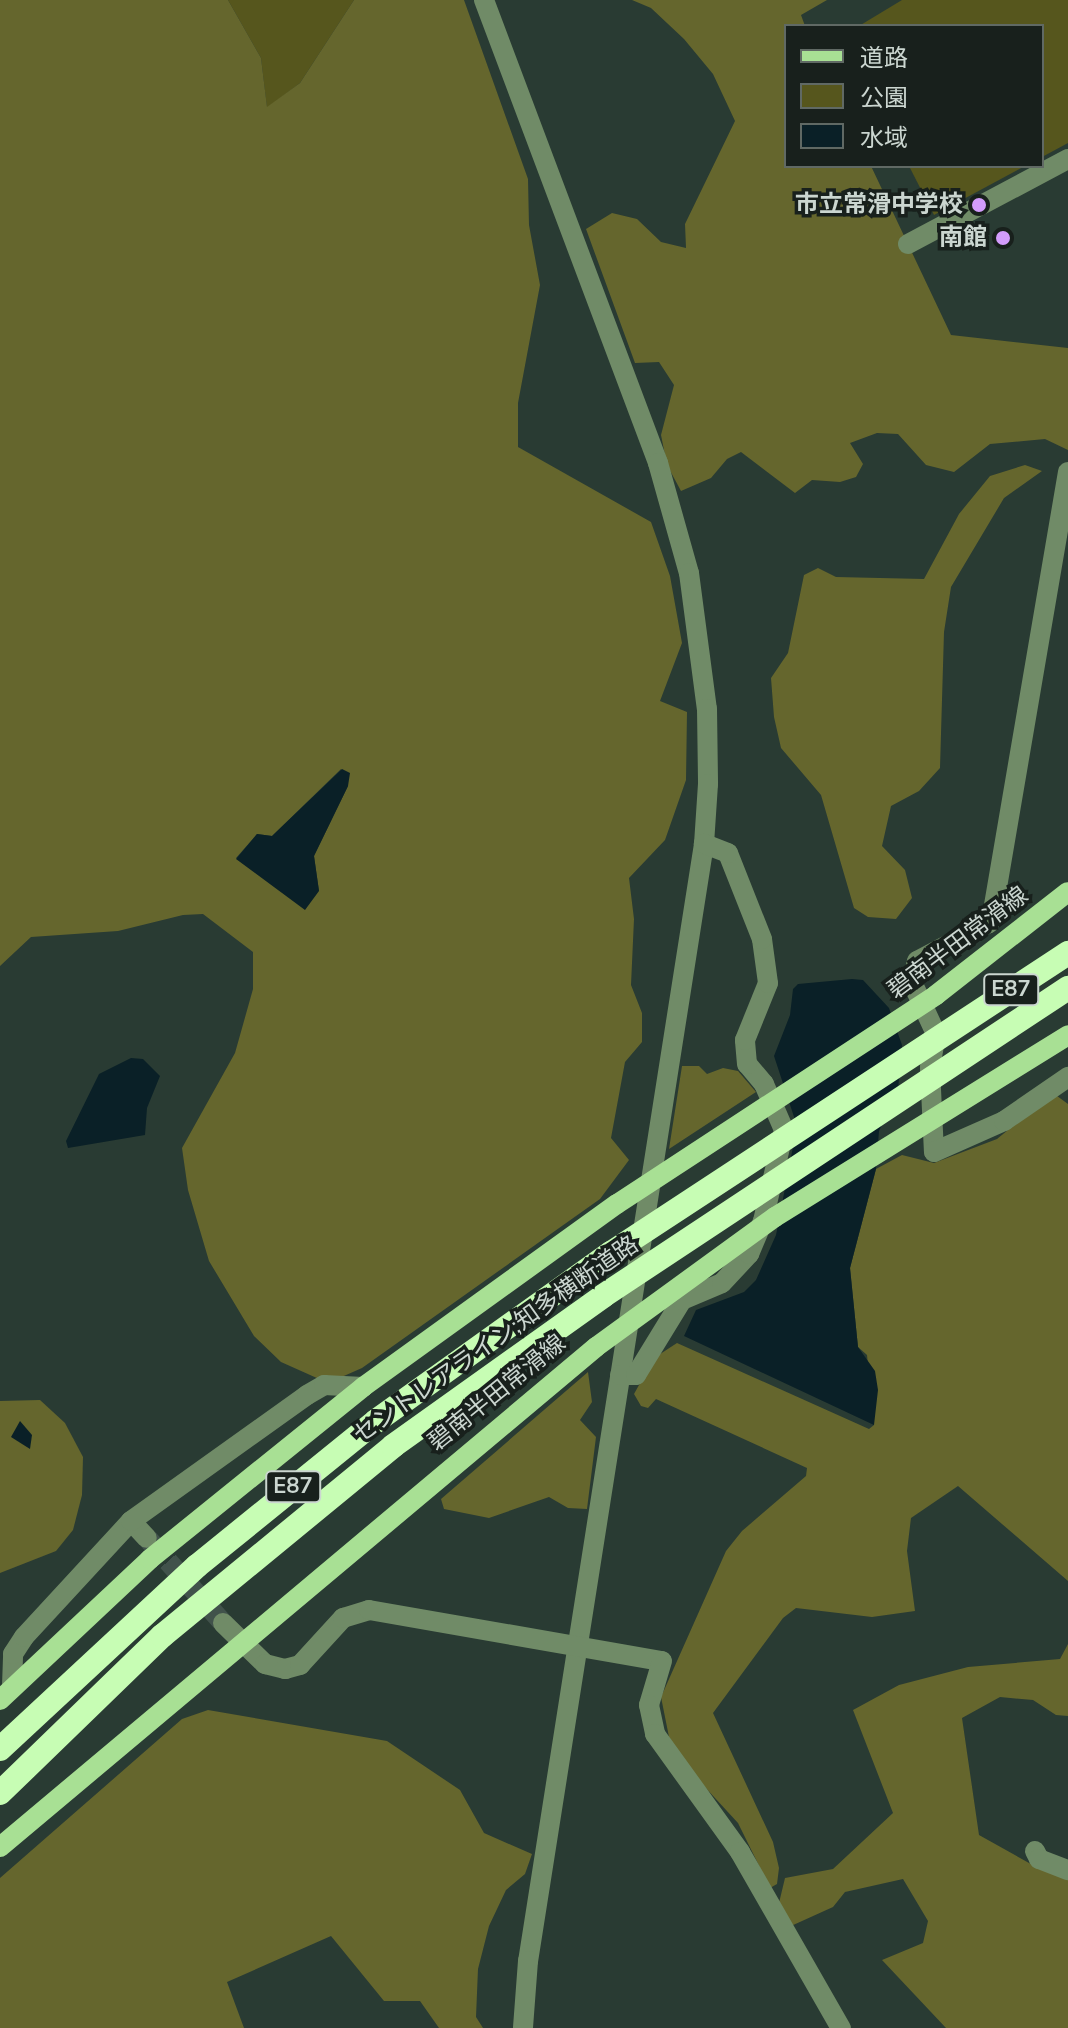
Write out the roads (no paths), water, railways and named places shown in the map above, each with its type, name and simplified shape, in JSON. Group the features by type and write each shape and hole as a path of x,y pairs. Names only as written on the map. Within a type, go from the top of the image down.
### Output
{"highway":[{"name":"セントレアライン;知多横断道路","path":"0,1749 103,1650 294,1486 376,1421 611,1253 1068,953"},
{"name":"セントレアライン;知多横断道路","path":"0,1793 162,1636 311,1510 475,1384 1068,988"}],"main road":[{"name":"碧南半田常滑線","path":"6,1693 150,1559 363,1387 617,1204 936,995 1068,892"},
{"name":"碧南半田常滑線","path":"0,1847 596,1347 775,1217 965,1094 1068,1035"}],"street":[{"path":"484,0 658,463 689,573 707,709 704,844 528,1961 523,2028"},
{"path":"908,244 1068,159"},
{"path":"1068,472 993,913 989,923 917,961 912,982 936,1034 930,1068 934,1152 1004,1121 1068,1077"},
{"path":"620,1375 636,1375 682,1300 722,1283 749,1254 763,1221 784,1130 764,1084 747,1064 745,1040 768,983 762,939 728,853 704,844"},
{"path":"6,1693 13,1654 24,1637 131,1521 324,1385 363,1387"},
{"path":"131,1521 147,1538"},
{"path":"223,1623 265,1664 293,1668 343,1618 369,1610 662,1661 649,1705 655,1734 740,1852 841,2028"},
{"path":"1035,1851 1039,1859 1068,1870"}],"water":[{"path":"342,769 350,773 348,786 314,856 319,891 305,910 236,859 257,834 272,836"},
{"path":"863,980 889,1008 902,1045 898,1090 879,1131 876,1169 850,1268 858,1347 875,1371 878,1390 874,1425 684,1336 696,1310 744,1292 756,1280 776,1235 797,1126 774,1056 790,1015 793,989 798,984"},
{"path":"131,1058 143,1059 160,1076 147,1108 145,1135 68,1148 66,1141 99,1074"},
{"path":"20,1421 32,1435 30,1449 11,1437"}],"tunnel":[{"path":"148,1539 223,1623"}],"place":[{"name":"市立常滑中学校","path":"979,205"},
{"name":"南館","path":"1003,238"}]}
